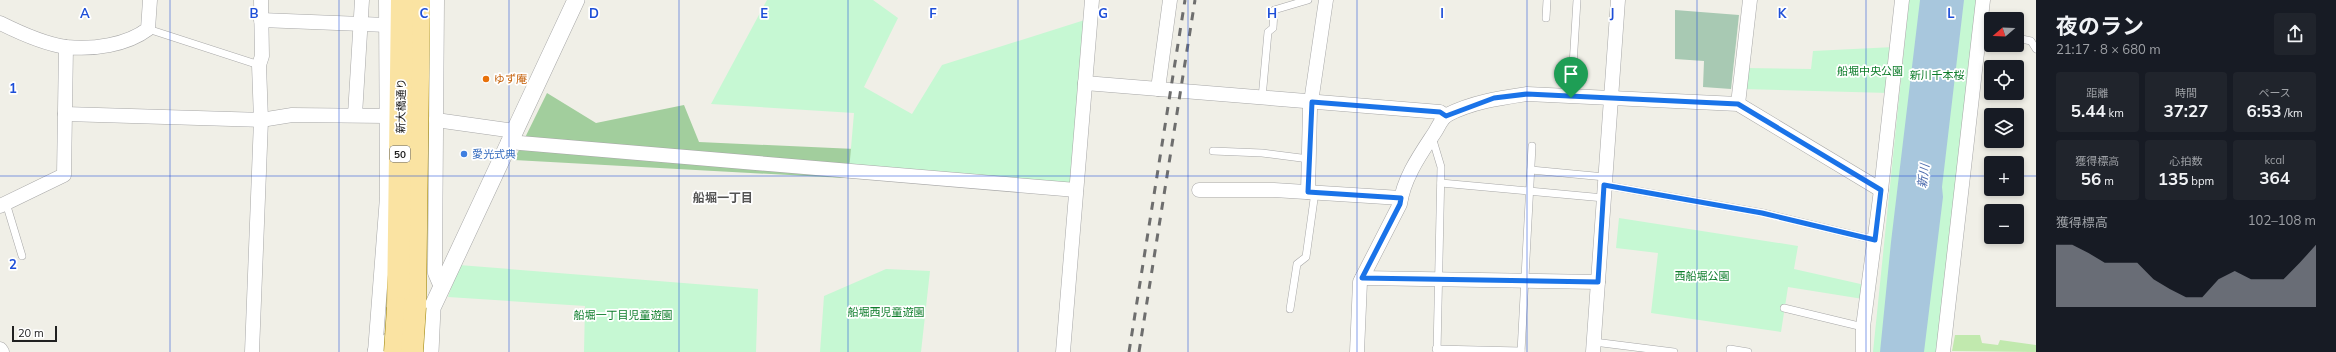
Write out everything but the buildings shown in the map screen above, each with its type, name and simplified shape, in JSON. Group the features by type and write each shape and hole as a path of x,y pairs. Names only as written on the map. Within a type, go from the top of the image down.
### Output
{"main road":[{"name":"新大橋通り","path":"402,0 415,308"},
{"name":"新大橋通り","path":"415,308 419,0"},
{"name":"50","path":"395,352 415,308"},
{"name":"50","path":"412,352 415,308"}],"street":[{"path":"0,23 24,34 66,47 98,46 136,38 148,29 150,0"},
{"path":"252,352 261,120 259,66 262,56 261,0"},
{"path":"354,116 362,0"},
{"path":"375,352 387,197 386,0"},
{"path":"437,0 435,273 441,287"},
{"path":"375,352 415,308 441,287 576,0"},
{"path":"1062,352 1092,0"},
{"path":"1158,89 1170,0"},
{"path":"1312,192 1309,159 1312,102 1326,0"},
{"path":"1594,347 1618,0"},
{"path":"1738,104 1750,0"},
{"path":"1863,352 1863,327 1881,190 1902,0"},
{"path":"1983,0 1984,12"},
{"path":"262,20 387,25"},
{"path":"1943,352 1984,46"},
{"path":"3,204 64,175 66,47"},
{"path":"1085,83 1440,112 1446,116"},
{"path":"1356,352 1357,310 1362,278 1400,204 1419,154 1446,116 1494,98 1527,94 1611,100 1738,104 1881,190"},
{"path":"65,114 250,118 261,120 292,115 387,116"},
{"path":"436,120 511,137 1076,190"},
{"path":"1199,190 1232,189 1312,192 1401,198"},
{"path":"1362,278 1598,282"},
{"path":"415,308 430,352"}],"lane":[{"path":"1262,98 1268,32 1273,28 1274,10 1308,0"},
{"path":"1546,18 1547,0"},
{"path":"1571,98 1577,0"},
{"path":"148,29 259,66"},
{"path":"2024,40 2031,41 2036,49"},
{"path":"1432,136 1441,167 1436,351 1521,351 1532,146"},
{"path":"1213,151 1262,153 1309,159"},
{"path":"1531,170 1604,187 1762,213 1875,240"},
{"path":"1440,183 1530,191 1604,187"},
{"path":"1290,308 1297,264 1306,257 1312,192"},
{"path":"3,204 22,256"},
{"path":"1784,308 1863,327"},
{"path":"1594,347 1674,352"},
{"path":"1730,352 1730,349 1748,352"}],"green space":[{"path":"767,0 873,0 898,18 864,87 912,114 942,65 1091,18 1076,190 849,171 854,113 711,104"},
{"name":"新川千本桜","path":"1909,0 1981,0 1941,352 1873,352"},
{"path":"1675,10 1739,15 1731,89 1703,87 1704,61 1675,59"},
{"name":"船堀中央公園","path":"1894,47 1889,93 1742,89 1745,68 1811,69 1813,51"},
{"path":"547,93 596,123 684,105 699,142 855,149 844,178 514,160"},
{"name":"西船堀公園","path":"1619,218 1798,246 1794,269 1865,285 1863,299 1788,287 1781,332 1651,313 1658,253 1616,248"},
{"name":"船堀一丁目児童遊園","path":"459,265 758,289 756,352 584,352 585,306 448,297"},
{"name":"船堀西児童遊園","path":"886,269 930,271 921,352 820,352 824,296"},
{"path":"1955,335 1980,335 1982,343 1998,345 2000,340 2036,345 2036,352 1952,351"}],"water":[{"name":"新川千本桜","path":"1920,0 1964,0 1942,187 1943,197 1924,352 1880,352 1891,242"}],"railway":[{"path":"1129,352 1185,0"},
{"path":"1139,352 1195,0"}],"place":[{"name":"ゆず庵","path":"486,79"},
{"name":"愛光式典","path":"464,154"}],"district":[{"name":"船堀一丁目","path":"723,197"}],"route":[{"path":"1527,94 1571,98 1728,105 1738,104 1881,190 1875,240 1762,213 1604,185 1598,282 1362,278 1400,204 1401,198 1308,192 1310,109 1312,102 1440,112 1446,116 1494,98 1527,94"}],"water label":[{"name":"新川","path":"1923,176"}]}
